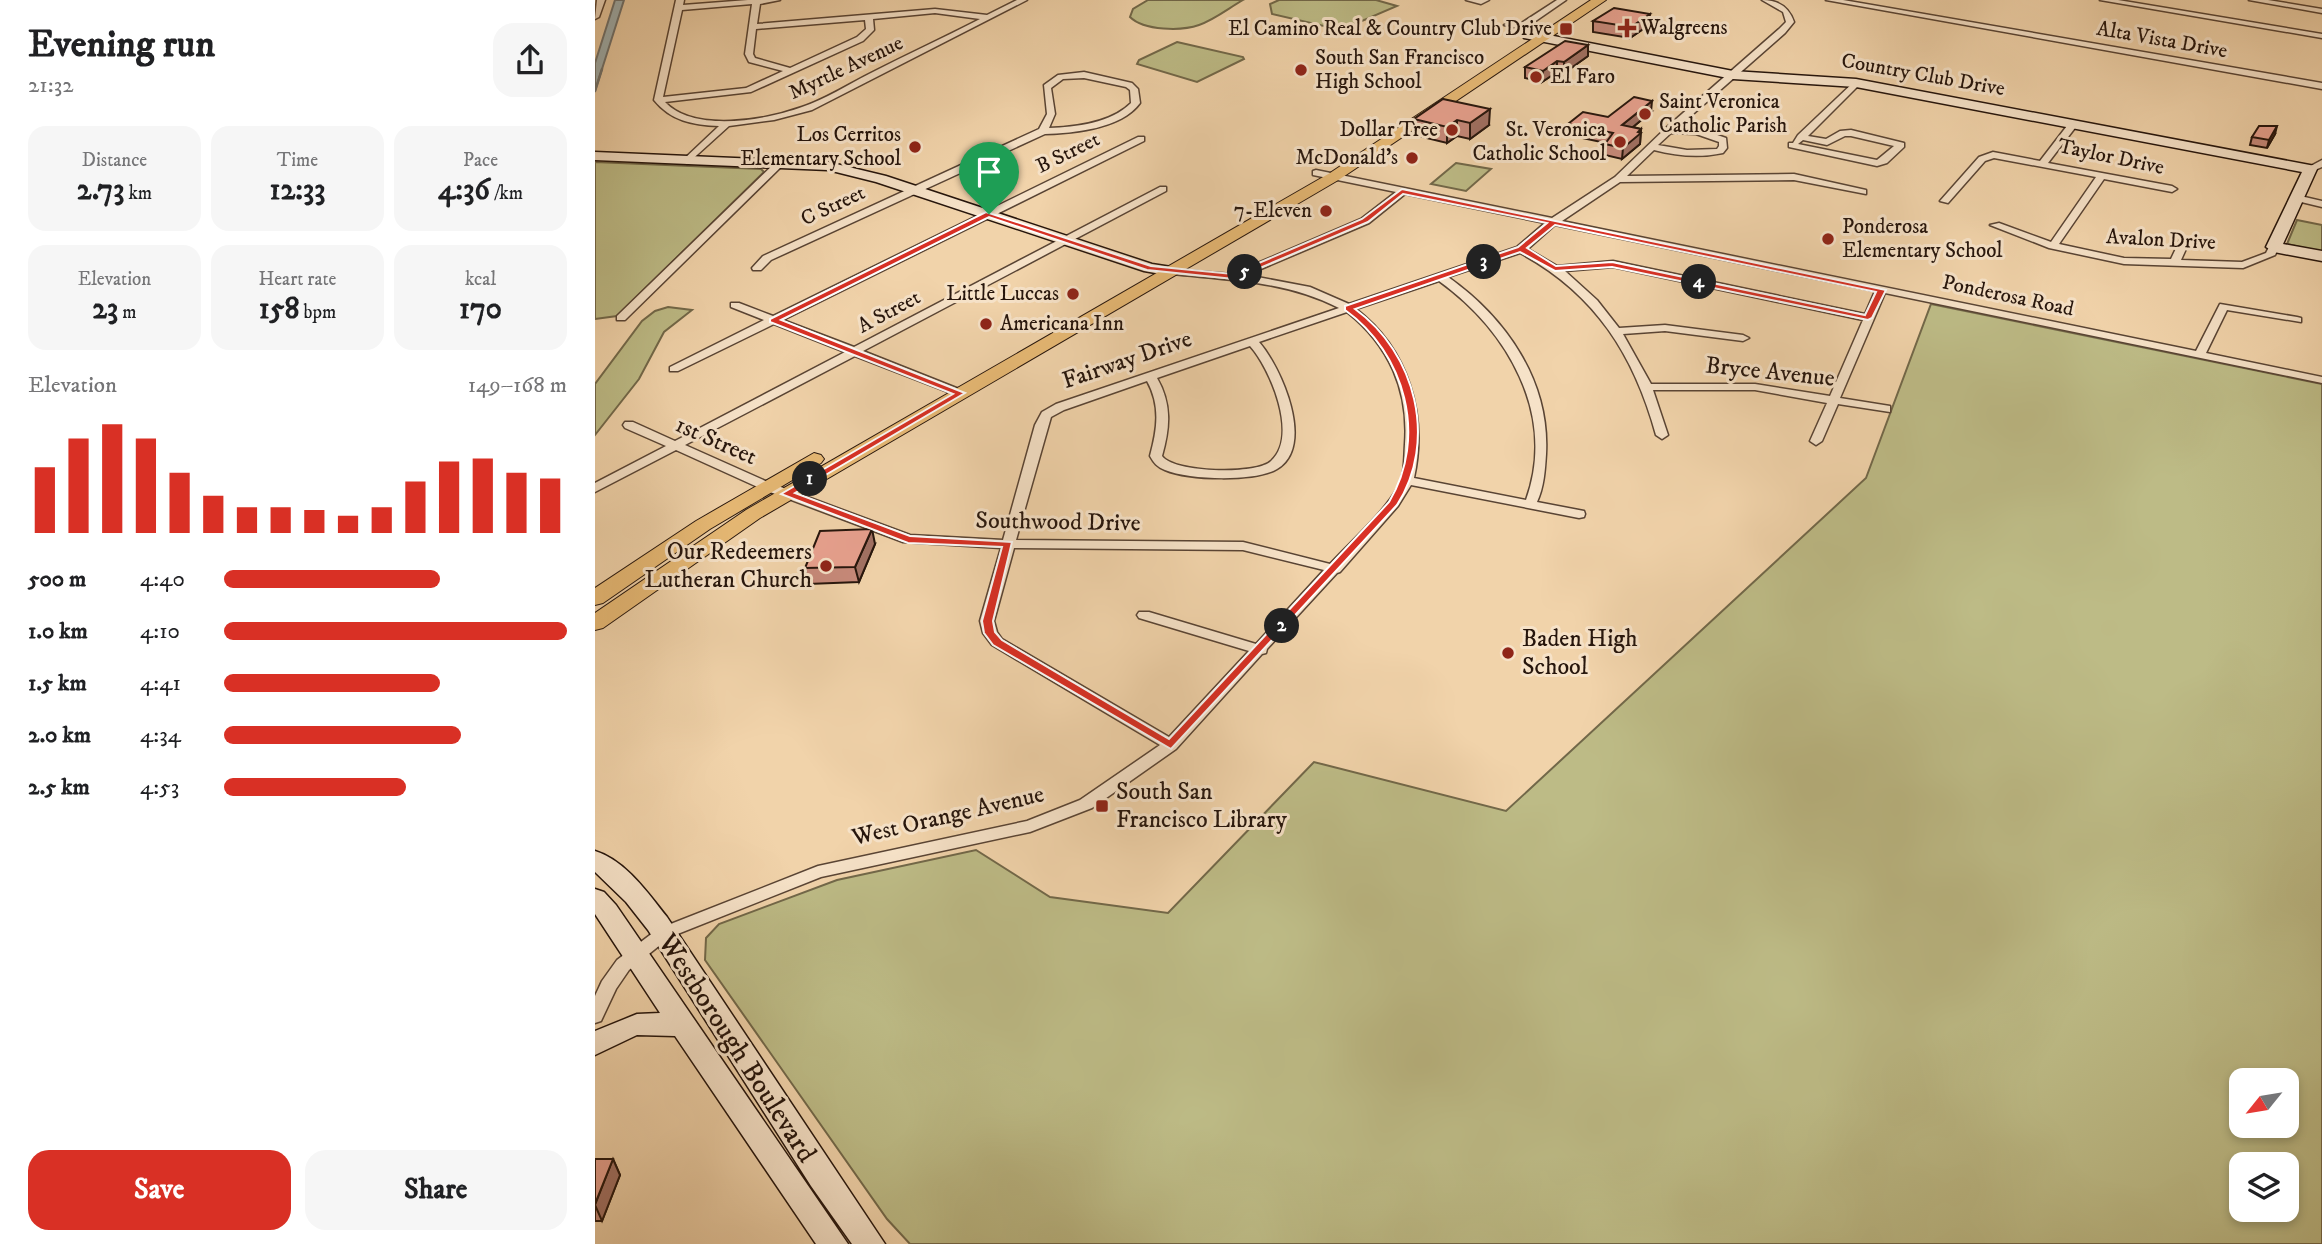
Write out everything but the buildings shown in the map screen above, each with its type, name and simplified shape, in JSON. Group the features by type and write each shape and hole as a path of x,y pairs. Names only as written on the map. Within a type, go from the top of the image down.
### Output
{"main road":[{"path":"595,598 951,390 1172,271 1335,176 1535,36 1579,0"},
{"path":"951,390 1150,268 1316,173 1535,36 1599,0"},
{"path":"595,622 722,533 776,490"}],"street":[{"path":"776,0 680,4 658,100 748,90 867,34 870,30 869,17"},
{"name":"Myrtle Avenue","path":"658,100 662,108 677,117 727,123 758,121 808,108 1023,0"},
{"path":"1469,0 1483,1"},
{"path":"1508,25 1521,27 1562,0"},
{"name":"Fairway Drive","path":"1171,745 997,642 990,633 987,621 1046,415 1060,407 1521,248 1553,222 1618,179 1790,22 1786,11 1766,0"},
{"name":"Alta Vista Drive","path":"1830,0 2322,86"},
{"path":"2105,0 2322,36"},
{"path":"2253,0 2322,11"},
{"path":"595,17 599,1"},
{"path":"756,2 751,60 793,71"},
{"path":"753,27 947,11 989,18"},
{"name":"Country Club Drive","path":"1535,36 1733,75 1856,83 2316,166"},
{"name":"C Street","path":"757,268 767,258 1043,131 1076,129 1114,118 1134,106 1133,89 1084,75 1061,77 1050,82 1047,87 1051,114 1043,131"},
{"path":"1801,137 1827,142 1843,133 1851,133 1901,145 1884,161 1877,163 1792,145 1856,83"},
{"path":"687,160 727,123"},
{"path":"2043,163 2073,124"},
{"path":"1654,147 1701,155 1720,152 1724,146 1723,140 1710,134 1669,130"},
{"name":"B Street","path":"674,369 1141,139"},
{"name":"Taylor Drive","path":"1945,201 1984,157 2004,155 2172,189"},
{"name":"West Orange Avenue","path":"595,156 837,168 915,190 1150,268 1234,277 1315,293 1348,308 1368,322 1384,341 1406,382 1415,428 1407,480 1393,503 1261,650 1171,745 1075,809 1030,826 818,872 664,933 635,953 615,975 595,1016"},
{"path":"621,318 779,164"},
{"path":"2316,166 2296,198 2274,247 2322,256"},
{"name":"Ponderosa Road","path":"1316,173 2322,380"},
{"path":"2053,246 2102,175"},
{"path":"1618,179 1794,177 1863,192"},
{"name":"A Street","path":"595,488 1163,189"},
{"path":"1234,277 1365,221 1402,192"},
{"path":"2296,198 2322,204"},
{"name":"Avalon Drive","path":"1995,225 2053,246 2125,261 2243,265 2264,259 2274,247"},
{"path":"2175,262 2185,240"},
{"path":"1521,248 1555,269 1589,299 1616,331 1648,387 1663,435"},
{"path":"1555,269 1587,264 1612,264 1868,318"},
{"path":"1441,277 1459,288 1499,330 1515,352 1535,401 1541,452 1531,504"},
{"path":"1816,441 1881,290"},
{"path":"735,305 951,390"},
{"path":"2199,355 2224,306 2297,320"},
{"path":"1616,331 1665,328 1743,338"},
{"path":"1150,376 1164,407 1163,430 1156,456 1160,465 1173,471 1259,472 1272,469 1279,463 1285,442 1288,422 1286,400 1275,368 1252,341"},
{"name":"Bryce Avenue","path":"1648,387 1728,384 1886,409"},
{"name":"1st Street","path":"629,425 776,490"},
{"path":"1407,480 1579,514"},
{"name":"Southwood Drive","path":"776,490 908,539 1008,544 1243,546 1335,569"},
{"path":"1144,615 1261,650"},
{"name":"Westborough Boulevard","path":"595,860 635,895 664,933 833,1196 870,1244"},
{"name":"Westborough Boulevard","path":"595,898 833,1244"},
{"path":"595,1044 617,1030 657,1020 683,1027"}],"shaded area":[{"path":"615,0 624,0 595,91 595,63"},
{"path":"1148,0 1243,0 1205,23 1173,29 1144,25 1130,17 1133,9"},
{"path":"1279,0 1376,0 1397,6 1341,30 1272,14 1270,4"},
{"path":"1177,42 1244,59 1197,82 1137,64 1139,60"},
{"path":"595,162 761,169 764,172 617,316 595,319"},
{"path":"1456,163 1491,169 1466,191 1431,184"},
{"path":"2297,220 2322,225 2322,252 2287,244"},
{"path":"1931,304 2322,384 2322,1244 910,1244 887,1219 705,960 706,938 719,924 837,880 976,850 1050,897 1168,913 1314,762 1506,811 1866,478"},
{"path":"668,307 692,310 664,332 639,379 595,435 595,384 642,321 655,311"}],"waterway":[{"path":"595,91 602,69"}],"place":[{"name":"Walgreens","path":"1627,28"},
{"name":"El Camino Real & Country Club Drive","path":"1566,29"},
{"name":"South San Francisco High School","path":"1301,70"},
{"name":"El Faro","path":"1536,77"},
{"name":"Saint Veronica Catholic Parish","path":"1645,114"},
{"name":"Dollar Tree","path":"1452,130"},
{"name":"St. Veronica Catholic School","path":"1620,142"},
{"name":"Los Cerritos Elementary School","path":"915,147"},
{"name":"McDonald's","path":"1412,158"},
{"name":"7-Eleven","path":"1326,211"},
{"name":"Ponderosa Elementary School","path":"1828,239"},
{"name":"Little Luccas","path":"1073,294"},
{"name":"Americana Inn","path":"986,324"},
{"name":"Our Redeemers Lutheran Church","path":"826,566"},
{"name":"Baden High School","path":"1508,653"},
{"name":"South San Francisco Library","path":"1102,806"}],"route":[{"path":"989,214 773,321 960,393 786,494 908,539 942,543 1008,544 987,621 990,633 997,642 1171,745 1261,650 1393,503 1407,480 1415,428 1406,382 1384,341 1368,322 1348,308 1507,254 1521,248 1553,222 1881,290 1868,318 1612,264 1579,264 1555,269 1521,248 1553,222 1402,192 1365,221 1234,277 1150,268 989,214"}]}
